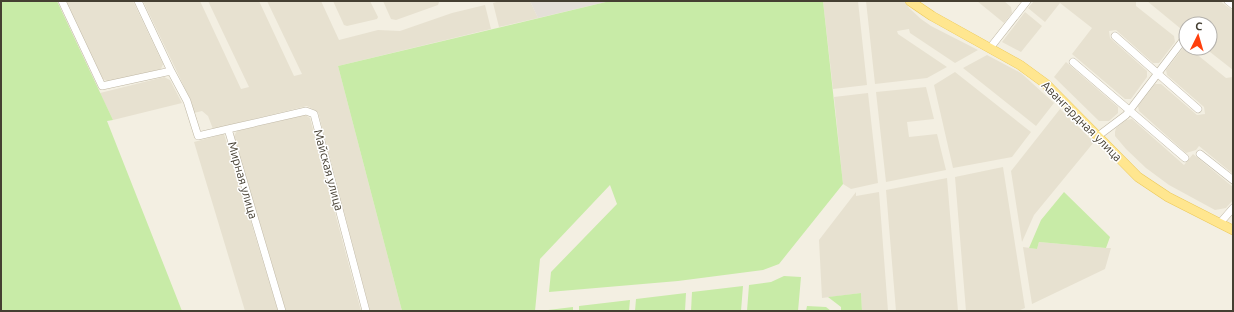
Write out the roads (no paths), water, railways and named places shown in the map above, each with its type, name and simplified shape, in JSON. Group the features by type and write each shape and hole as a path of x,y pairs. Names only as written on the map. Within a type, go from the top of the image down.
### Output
{"main road":[{"name":"Авангардная улица","path":"910,1 932,16 1020,65 1046,84 1138,177 1168,197 1233,230"}],"street":[{"path":"62,1 102,86 170,71"},
{"name":"Мирная улица","path":"138,1 170,71 187,101 198,136 228,129 282,311"},
{"path":"990,48 1027,1"},
{"path":"1228,1 1233,5"},
{"path":"1115,36 1198,109"},
{"path":"1098,136 1126,114 1178,47"},
{"path":"1073,62 1185,158"},
{"name":"Майская улица","path":"228,129 306,111 314,114 366,311"},
{"path":"1200,154 1233,180"},
{"path":"1220,223 1233,208"}]}
